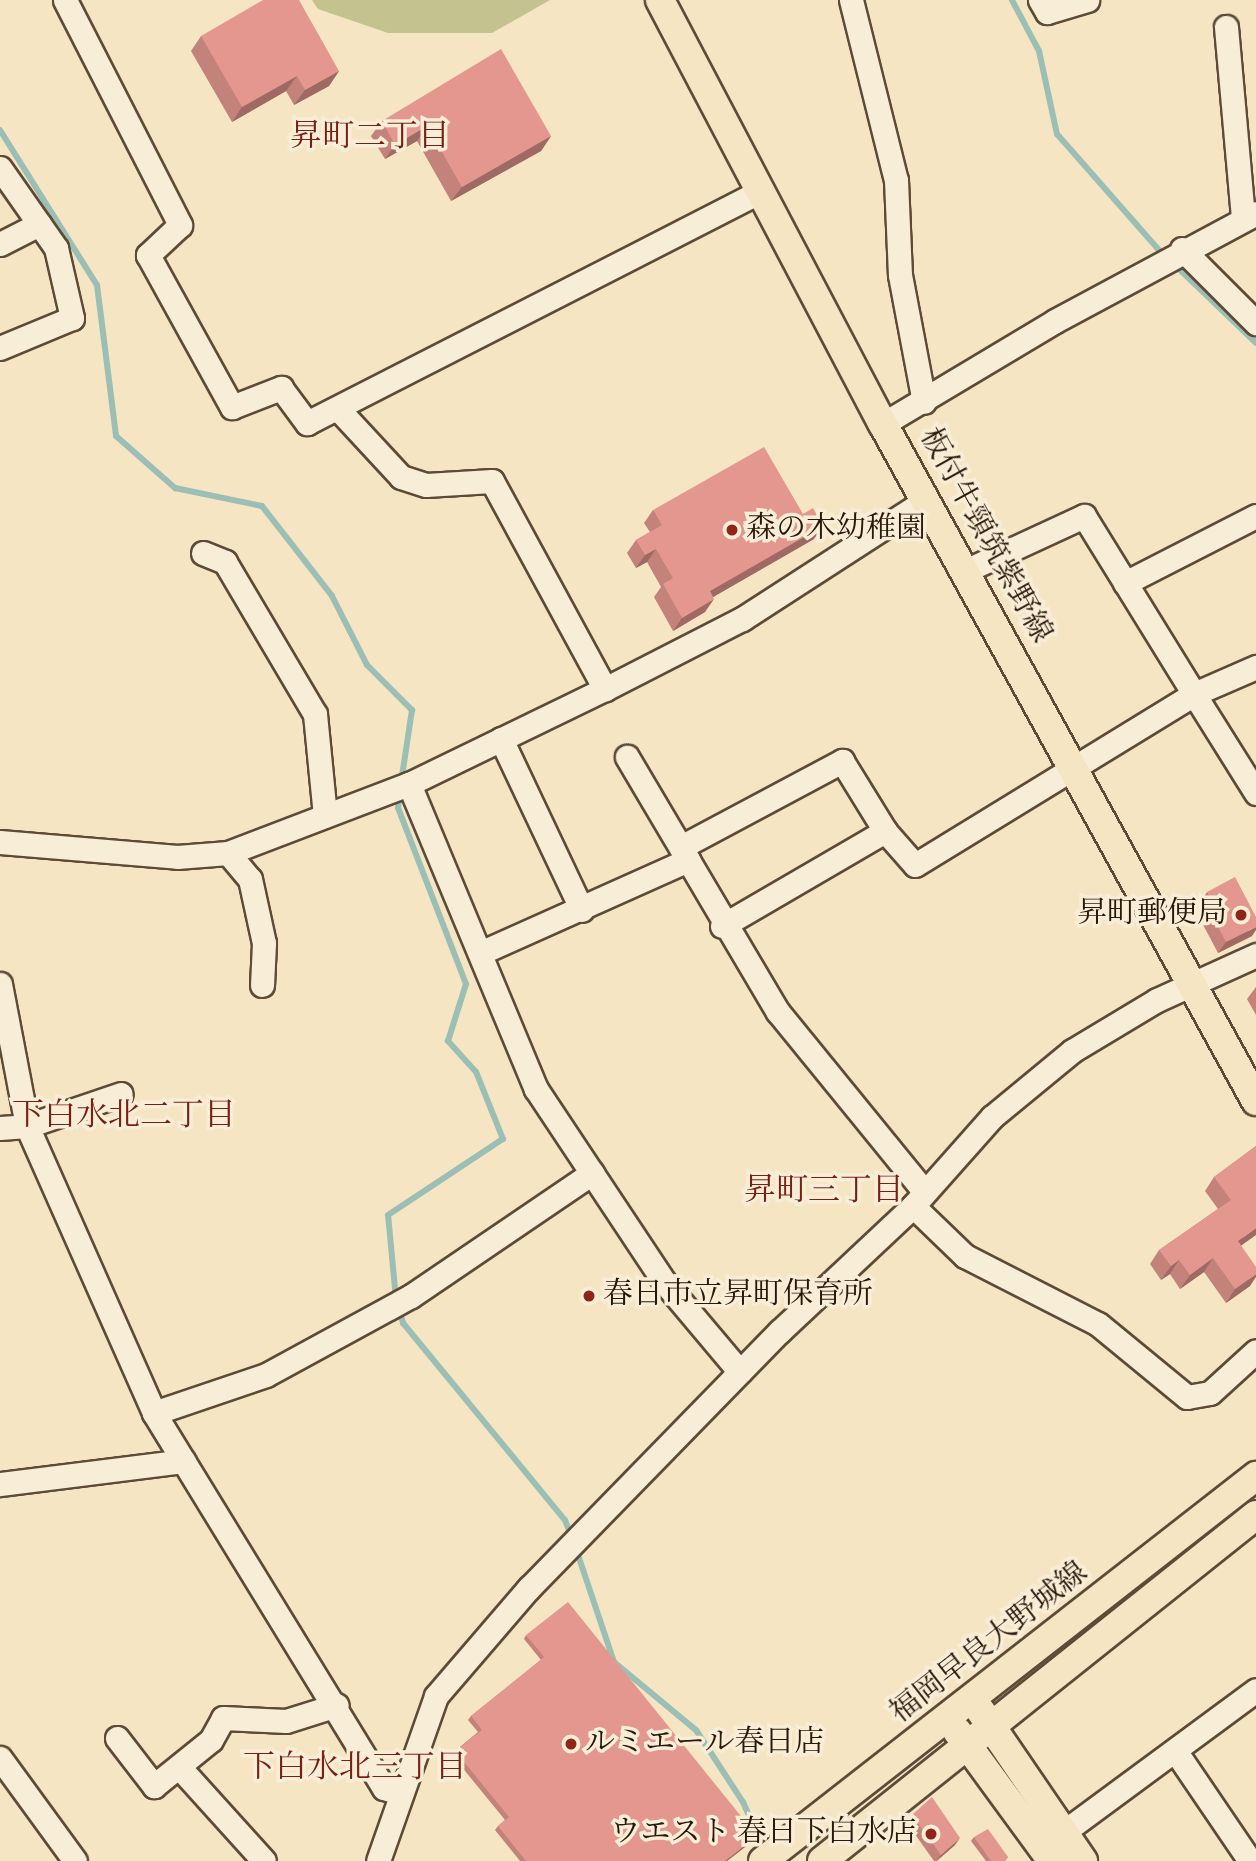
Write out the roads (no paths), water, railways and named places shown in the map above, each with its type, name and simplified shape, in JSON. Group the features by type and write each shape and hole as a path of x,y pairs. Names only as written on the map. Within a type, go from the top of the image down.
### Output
{"main road":[{"name":"板付牛頸筑紫野線","path":"660,0 759,192 884,424 967,569 1191,989 1256,1101"},
{"name":"福岡早良大野城線","path":"763,1861 948,1720 1256,1476"},
{"name":"福岡早良大野城線","path":"822,1861 969,1745 989,1725 1256,1515"},
{"path":"973,1699 1083,1861"},
{"path":"948,1720 1052,1861"}],"street":[{"path":"65,0 180,225 148,255 232,407 281,388 307,423 339,410 759,192"},
{"path":"852,0 896,180 900,275 925,402"},
{"path":"1040,0 1046,12 1087,0"},
{"path":"884,424 1181,249 1250,215 1226,27"},
{"path":"0,168 56,248 72,318 0,348"},
{"path":"0,244 39,224"},
{"path":"1181,249 1256,323"},
{"path":"339,410 401,477 426,485 492,481 606,689"},
{"path":"0,842 177,857 228,853 409,783 606,689 742,619 926,500"},
{"path":"1125,583 1253,510"},
{"path":"967,569 1084,516 1256,793"},
{"path":"203,553 225,562 315,714 326,816"},
{"path":"480,953 582,910 684,854 842,761 885,831 915,865 1194,694 1256,667"},
{"path":"501,739 582,910"},
{"path":"627,757 684,854 722,926 778,1012 965,1256 1098,1324 1187,1397 1210,1393 1256,1351"},
{"path":"409,783 536,1089 665,1283 740,1372"},
{"path":"722,926 885,831"},
{"path":"228,853 250,879 264,943 262,985"},
{"path":"378,1861 436,1696 468,1655 740,1372 919,1199 992,1117 1072,1051 1157,1000 1191,989 1256,955"},
{"path":"0,984 6,1049 27,1126 154,1413 337,1705 384,1788 400,1793"},
{"path":"0,1128 27,1126 121,1094"},
{"path":"154,1413 266,1375 411,1296 592,1173"},
{"path":"0,1483 184,1461"},
{"path":"1065,1831 1176,1752 1256,1690"},
{"path":"117,1738 154,1786 180,1768 211,1740 223,1718 286,1721 337,1705"},
{"path":"1176,1752 1250,1861"},
{"path":"180,1768 264,1861"},
{"path":"2,1769 75,1861"}],"waterway":[{"path":"1012,0 1039,51 1057,134 1166,258"},
{"path":"0,130 97,285 116,436 175,488 262,506 332,596 367,665 412,710 401,783"},
{"path":"1174,264 1256,343"},
{"path":"396,1299 388,1215 503,1139 476,1072 448,1041 466,984 398,808 400,793"},
{"path":"399,1309 403,1323 565,1520 571,1536"},
{"path":"575,1546 614,1662 696,1730 743,1802 764,1850"}],"place":[{"name":"森の木幼稚園","path":"732,530"},
{"name":"昇町郵便局","path":"1241,915"},
{"name":"春日市立昇町保育所","path":"589,1296"},
{"name":"ルミエール春日店","path":"571,1744"},
{"name":"ウエスト 春日下白水店","path":"931,1834"}],"district":[{"name":"昇町二丁目","path":"370,138"},
{"name":"下白水北二丁目","path":"124,1117"},
{"name":"昇町三丁目","path":"824,1192"},
{"name":"下白水北三丁目","path":"355,1769"}]}
